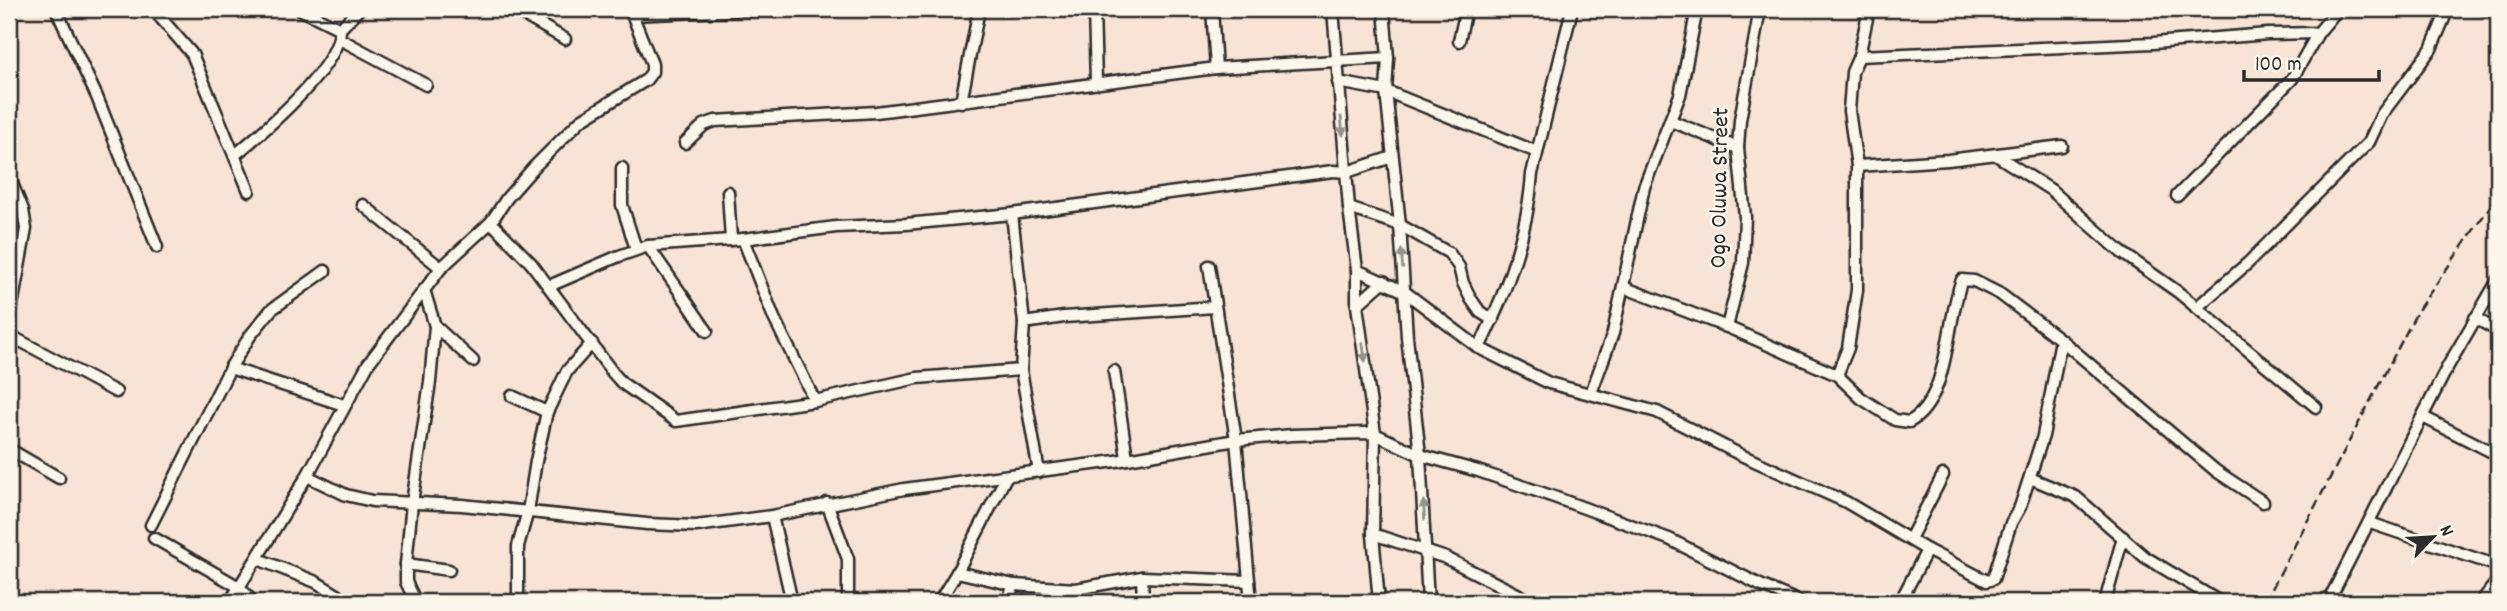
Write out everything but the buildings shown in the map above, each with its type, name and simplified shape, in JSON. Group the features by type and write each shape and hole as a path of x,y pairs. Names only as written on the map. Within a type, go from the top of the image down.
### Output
{"street":[{"path":"56,9 97,97 157,247"},
{"path":"153,9 192,54 249,191"},
{"path":"300,9 426,85"},
{"path":"235,155 298,98 327,62 340,34 359,9"},
{"path":"513,9 565,39"},
{"path":"230,602 307,476 368,364 441,268 491,222 507,198 535,166 581,120 646,79 652,72 652,64 631,12 768,9"},
{"path":"961,102 979,9"},
{"path":"1094,9 1096,82"},
{"path":"1212,9 1216,68"},
{"path":"1333,9 1349,208 1357,270 1357,305 1375,434 1373,534 1379,602"},
{"path":"1384,9 1388,58 1386,91 1420,455 1428,602"},
{"path":"1459,41 1466,9"},
{"path":"1479,348 1493,320 1513,262 1572,9"},
{"path":"1591,393 1613,333 1644,187 1680,95 1697,9"},
{"name":"Ogo Oluwa Street","path":"1727,327 1740,280 1745,245 1744,193 1738,148 1743,99 1760,9"},
{"path":"1837,375 1848,348 1857,290 1857,166 1849,111 1852,72 1859,55 1869,9"},
{"path":"2177,196 2292,79 2318,33 2338,9"},
{"path":"2196,308 2241,270 2368,142 2382,114 2431,49 2448,9"},
{"path":"2483,9 2498,13"},
{"path":"1859,55 2153,43 2268,33 2318,33"},
{"path":"685,143 708,122 876,112 1216,68 1388,58"},
{"path":"1338,82 1386,91 1537,152"},
{"path":"1671,121 1738,148"},
{"path":"1857,166 1996,155 2062,146"},
{"path":"1996,155 2051,190 2121,252 2196,308 2316,407"},
{"path":"549,286 648,246 743,239 836,227 1012,214 1221,185 1333,171 1347,172 1392,157"},
{"path":"622,168 622,205 636,249"},
{"path":"9,176 23,210 26,229 9,322"},
{"path":"728,192 731,240"},
{"path":"363,205 441,268"},
{"path":"1349,208 1400,225 1450,253 1459,267 1471,299 1480,312 1493,320"},
{"path":"1012,214 1024,323 1021,370 1039,472"},
{"path":"491,222 531,263 622,383 676,421 815,401 917,378 1021,370"},
{"path":"743,239 774,318 815,401"},
{"path":"648,246 707,331"},
{"path":"1209,266 1236,440 1251,602"},
{"path":"1357,270 1405,292 1479,348 1556,386 1657,412 1741,455 1846,502 1987,582 1993,579 2043,436 2061,340"},
{"path":"151,525 230,368 250,336 271,310 326,271"},
{"path":"2329,602 2423,416 2498,280"},
{"path":"1357,305 1384,281"},
{"path":"1623,287 1727,327 1837,375 1861,398 1895,420 1909,422 1924,412 1944,364 1962,281 1974,281 2000,294 2061,340 2217,471 2263,502"},
{"path":"416,602 406,582 406,564 435,326 424,290"},
{"path":"1024,323 1064,317 1214,307"},
{"path":"2475,318 2498,331"},
{"path":"435,326 473,361"},
{"path":"9,335 116,392"},
{"path":"518,602 518,546 528,511 547,412 567,371 592,343"},
{"path":"230,368 344,405"},
{"path":"1114,371 1127,458"},
{"path":"512,396 547,412"},
{"path":"2423,416 2498,455"},
{"path":"307,476 346,495 361,498 696,526 772,516 904,489 1006,477 1236,440 1356,432 1375,434 1420,455 1554,496 1669,539 1800,602"},
{"path":"9,449 60,478"},
{"path":"1910,539 1943,475"},
{"path":"939,602 1006,477"},
{"path":"2030,478 2076,498 2145,557 2220,602"},
{"path":"827,503 848,559 848,602"},
{"path":"772,516 792,602"},
{"path":"2370,523 2498,566"},
{"path":"1373,534 1426,550 1527,601"},
{"path":"2105,602 2123,537"},
{"path":"154,538 239,587 253,602"},
{"path":"1900,602 1927,550"},
{"path":"258,559 316,582 349,602"},
{"path":"406,564 449,570"},
{"path":"957,572 1014,585 1076,589 1142,577 1249,580"},
{"path":"1142,577 1143,602"},
{"path":"2481,602 2498,580"},
{"path":"1007,602 1014,585"}],"railway":[{"path":"2265,602 2418,310 2498,195"}]}
